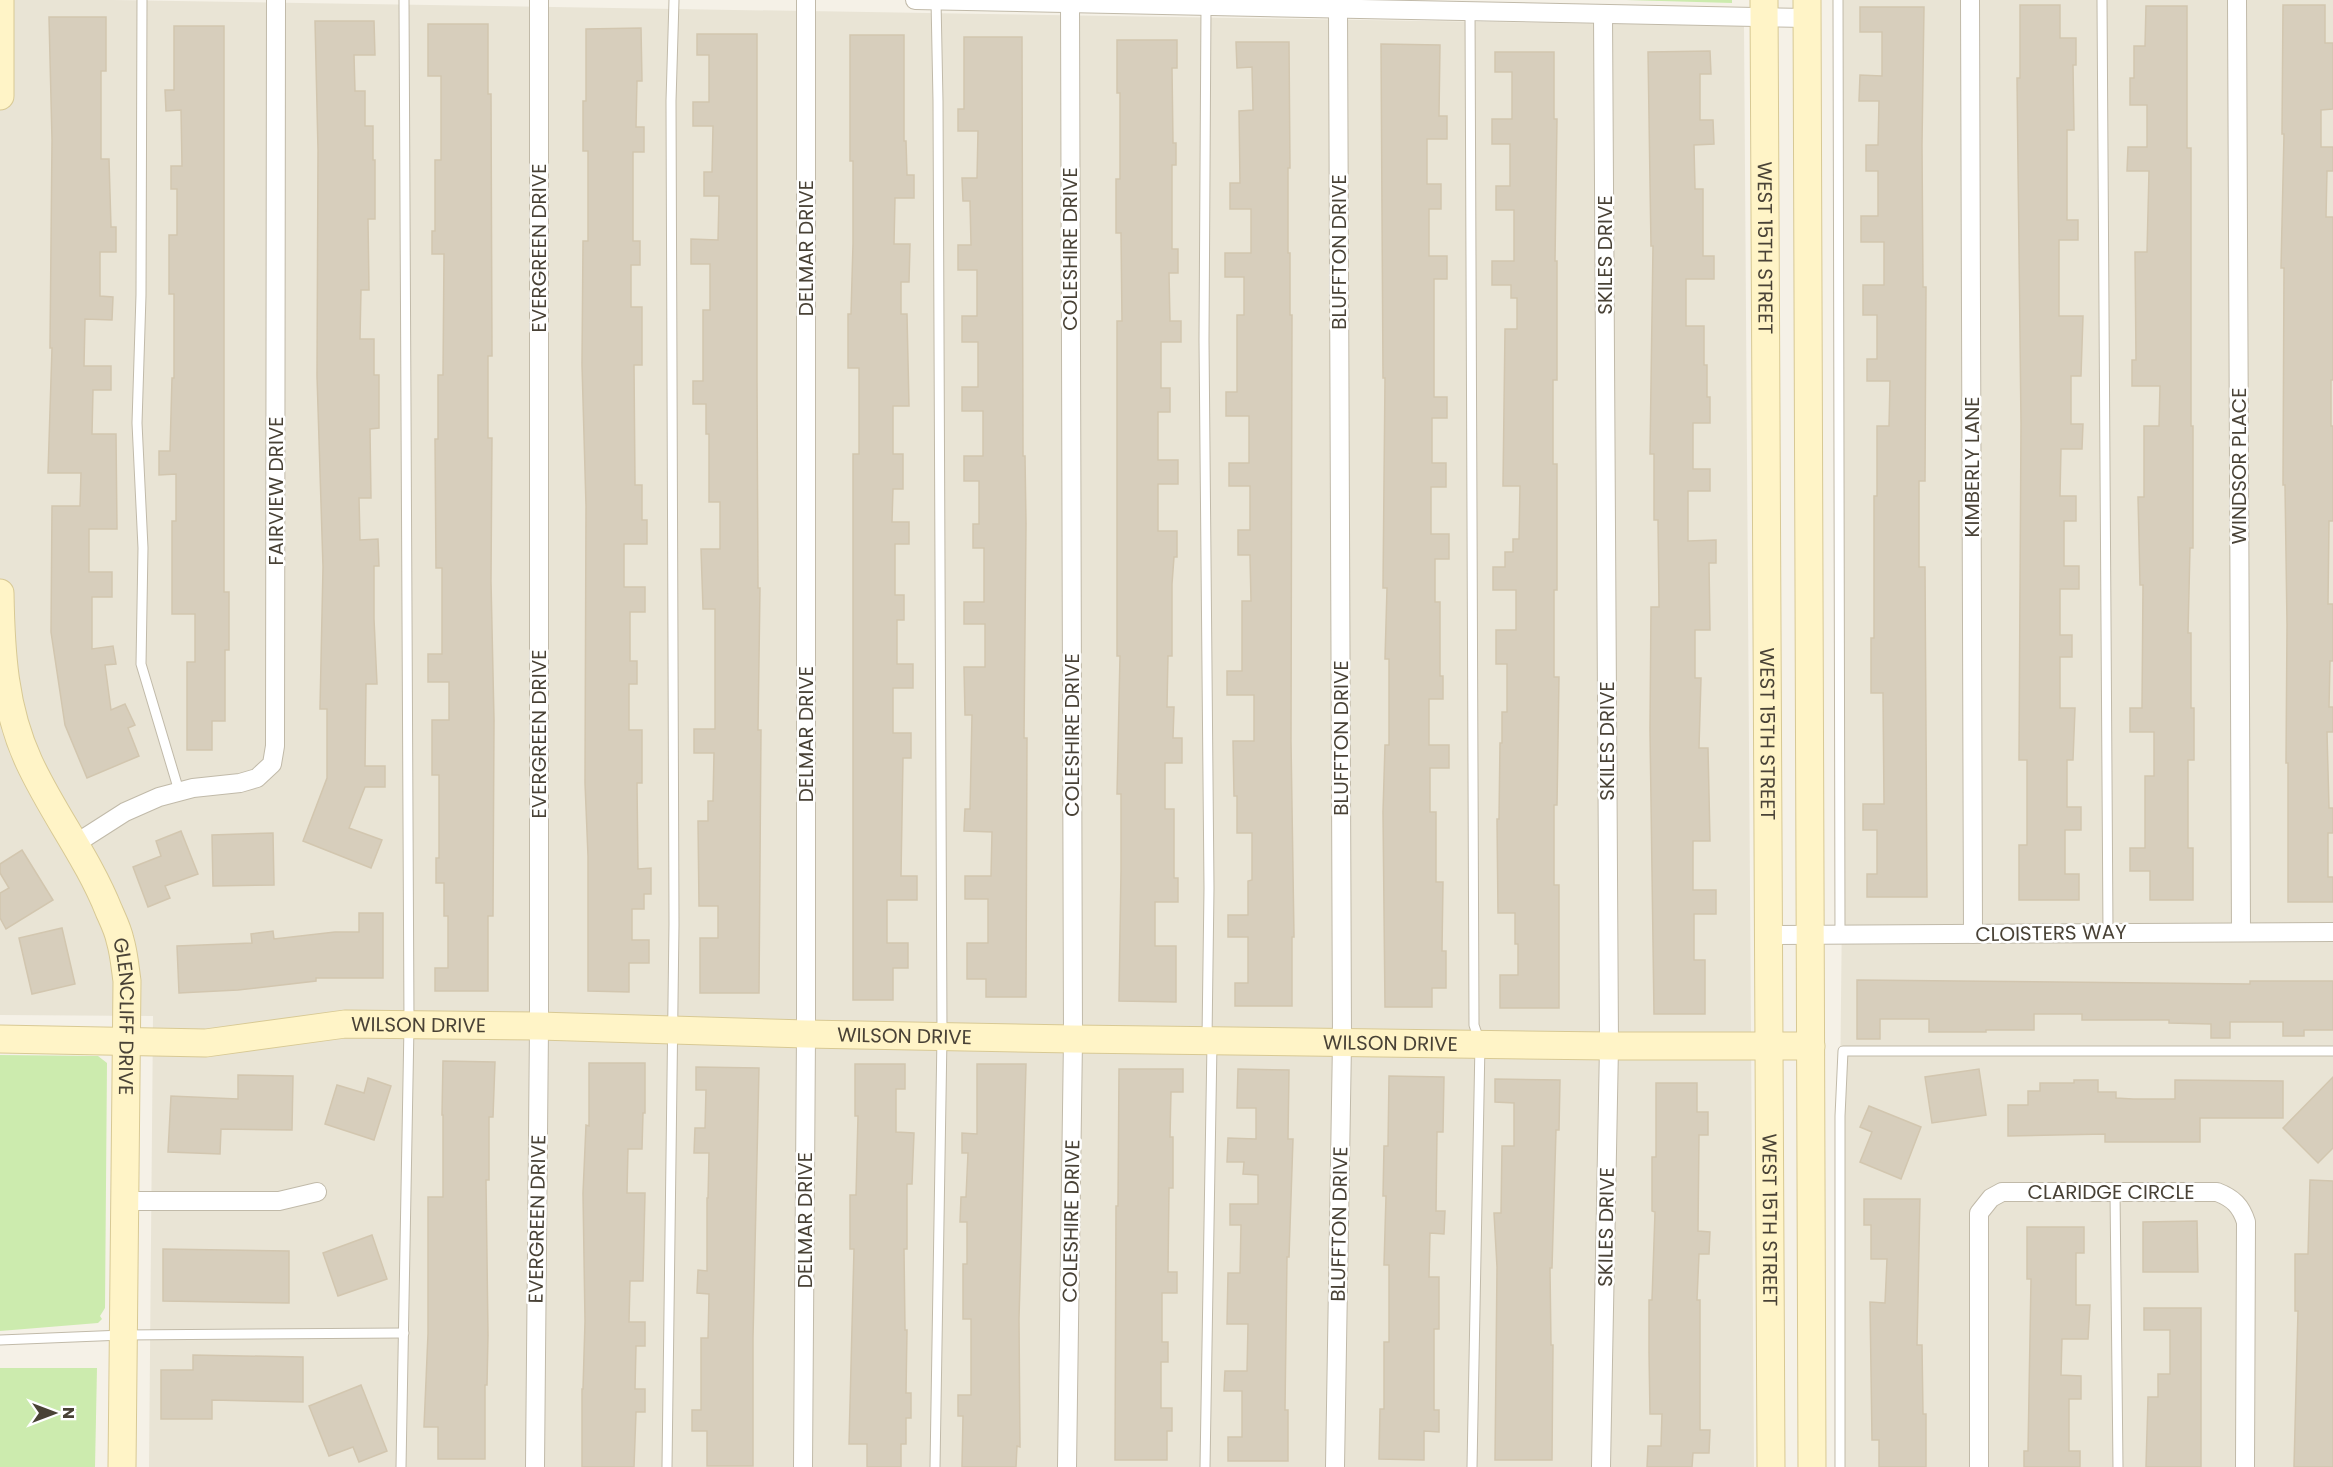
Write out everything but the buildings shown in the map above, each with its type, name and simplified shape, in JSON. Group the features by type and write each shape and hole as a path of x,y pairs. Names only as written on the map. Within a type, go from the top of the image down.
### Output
{"main road":[{"path":"0,0 0,96"},
{"name":"WEST 15TH STREET","path":"1764,9 1770,1467"},
{"path":"1807,9 1812,1467"},
{"name":"GLENCLIFF DRIVE","path":"0,593 8,734 29,762 91,870 120,939 127,981 122,1467"},
{"name":"WILSON DRIVE","path":"0,1039 206,1043 330,1025 410,1025 1073,1039 1609,1046 1811,1046"}],"street":[{"name":"FAIRVIEW DRIVE","path":"75,844 125,812 159,797 179,791 240,783 257,778 272,764 275,746 276,0"},
{"name":"EVERGREEN DRIVE","path":"535,1467 539,1026 539,0"},
{"name":"DELMAR DRIVE","path":"803,1467 806,1034 806,0"},
{"path":"915,0 1145,2 1206,6 1338,4 1470,11 1603,14 1807,9"},
{"name":"KIMBERLY LANE","path":"1970,0 1973,934"},
{"name":"WINDSOR PLACE","path":"2237,0 2241,932"},
{"name":"COLESHIRE DRIVE","path":"1067,1467 1073,1039 1070,3"},
{"name":"BLUFFTON DRIVE","path":"1335,1467 1342,1042 1338,4"},
{"name":"SKILES DRIVE","path":"1601,1467 1609,1046 1603,14"},
{"name":"CLOISTERS WAY","path":"1769,935 2333,932"},
{"path":"125,1200 279,1201 316,1192"},
{"name":"CLARIDGE CIRCLE","path":"1979,1467 1979,1213 1991,1198 2002,1192 2217,1192 2235,1201 2243,1212 2246,1222 2245,1467"}],"lane":[{"path":"142,0 141,295 137,423 143,548 141,664 179,791"},
{"path":"401,1467 410,1025 404,0"},
{"path":"667,1467 674,1030 671,101 674,0"},
{"path":"935,1467 942,1036 936,0"},
{"path":"1838,0 1840,934"},
{"path":"2103,0 2108,933"},
{"path":"1205,1467 1209,1041 1204,340 1206,6"},
{"path":"1470,11 1474,1025 1480,1043 1472,1467"},
{"path":"1840,1467 1842,1051 2333,1052"},
{"path":"2115,1192 2118,1467"},
{"path":"0,1340 123,1335 404,1334"}],"shaded area":[{"path":"0,0 1744,26 1754,1467 149,1467 153,1016 0,1015"},
{"path":"1842,0 2333,0 2333,1467 1836,1467 1842,909"}],"green space":[{"path":"1626,0 1732,0 1732,3"},
{"path":"0,1055 98,1056 107,1063 105,1308 100,1316 102,1319 98,1323 0,1331"},
{"path":"0,1368 97,1368 95,1467 0,1467"}]}
